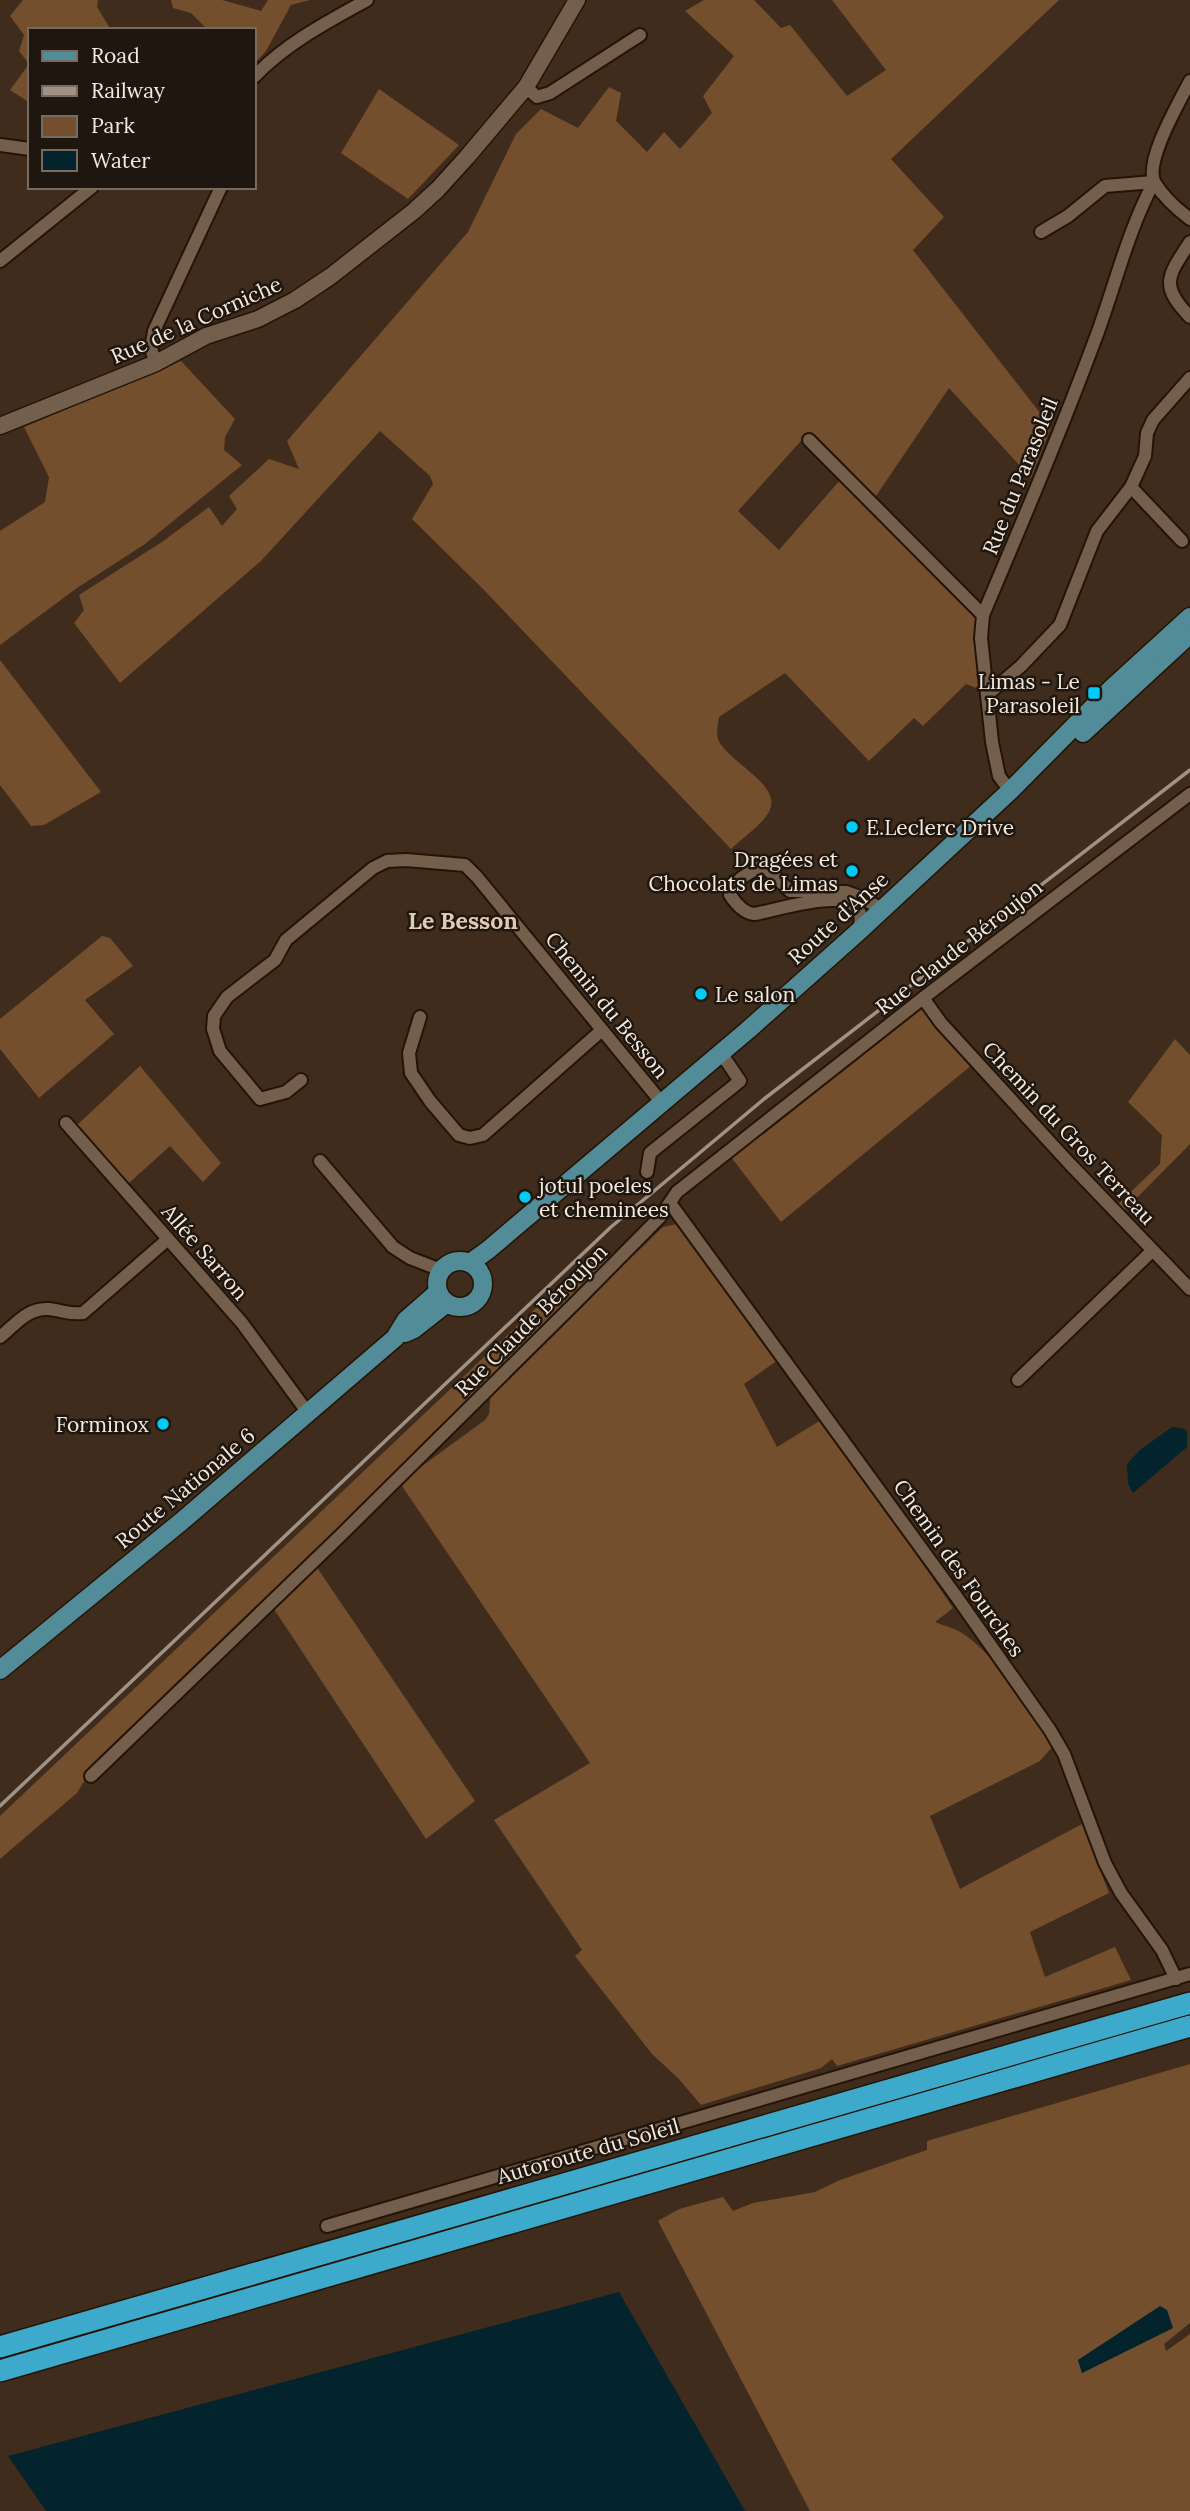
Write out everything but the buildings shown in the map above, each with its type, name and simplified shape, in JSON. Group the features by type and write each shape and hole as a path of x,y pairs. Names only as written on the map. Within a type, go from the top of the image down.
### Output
{"highway":[{"name":"Autoroute du Soleil","path":"0,2347 1190,2003"},
{"path":"0,2371 1190,2026"}],"main road":[{"name":"Rue de la Corniche","path":"0,426 156,363 206,336 258,319 295,300 331,276 438,189 526,87 577,0"},
{"name":"Route d'Anse","path":"475,1267 493,1246 858,932 1010,791 1111,689 1190,617"},
{"name":"Route d'Anse","path":"475,1267 725,1059 867,935 1190,634"},
{"path":"454,1262 475,1267 484,1287 477,1301 462,1308 442,1298 438,1277 441,1270 454,1262"},
{"name":"Route Nationale 6","path":"0,1670 95,1593 395,1338 414,1329 442,1298"},
{"path":"0,1681 95,1593"}],"street":[{"path":"256,76 266,65 323,24 366,0"},
{"path":"526,87 537,97 550,93 640,35"},
{"name":"Rue du Parasoleil","path":"1010,791 999,776 981,638 983,615 1074,396 1112,296 1140,208 1154,182 1152,169 1160,144 1190,81"},
{"path":"0,145 28,149"},
{"path":"1041,232 1068,216 1105,186 1154,182 1190,219"},
{"path":"0,261 90,189"},
{"path":"156,363 151,349 154,331 220,189"},
{"path":"1190,242 1171,270 1170,286 1174,300 1190,317"},
{"path":"987,695 1021,666 1060,625 1097,531 1130,487 1145,456 1147,433 1153,420 1190,378"},
{"path":"809,440 983,615"},
{"path":"1130,487 1182,541"},
{"name":"Rue Claude Béroujon","path":"90,1776 350,1527 578,1301 660,1217 677,1192 923,998 1190,793"},
{"name":"Chemin du Besson","path":"302,1080 286,1092 260,1099 220,1051 213,1029 214,1016 227,998 275,960 286,940 373,868 387,861 406,860 465,865 662,1103"},
{"path":"858,932 862,921 860,910 853,904 828,900 810,901 770,912 747,913 730,895 731,887 763,865 790,891 846,892 882,909"},
{"name":"Chemin du Gros Terreau","path":"923,998 960,1043 1190,1289"},
{"path":"420,1017 408,1053 411,1073 430,1101 459,1135 470,1138 483,1135 602,1030"},
{"path":"647,1171 650,1153 740,1081 725,1059"},
{"name":"Allée Sarron","path":"66,1123 242,1323 308,1413"},
{"path":"320,1161 393,1247 410,1258 441,1270"},
{"name":"Chemin des Fourches","path":"670,1203 956,1596 1050,1730 1064,1754 1105,1863 1121,1893 1174,1973"},
{"path":"0,1338 31,1311 49,1309 73,1315 83,1313 168,1239"},
{"path":"1018,1380 1152,1251"},
{"path":"327,2226 1174,1973 1190,1975"}],"green space":[{"path":"23,0 98,0 97,7 110,28 28,28 28,63 19,51 24,35 10,16"},
{"path":"171,0 222,0 261,11 268,0 310,0 291,5 266,51 256,62 256,28 206,28 191,13 173,8"},
{"path":"704,0 754,0 781,28 790,25 847,96 886,70 832,0 1059,0 891,159 944,217 913,250 1051,427 1031,478 949,388 876,496 808,433 738,511 779,550 841,479 977,612 979,689 966,684 923,726 914,718 869,761 785,673 719,717 718,739 732,757 763,785 771,804 767,815 755,829 731,849 483,589 412,519 433,484 430,476 380,431 261,561 120,683 74,623 84,610 79,595 162,542 209,507 222,526 237,509 229,496 269,459 299,469 287,441 468,232 516,134 541,109 578,128 609,87 621,93 616,121 647,152 664,132 680,149 712,113 703,96 734,56 685,11"},
{"path":"28,65 28,102 10,90"},
{"path":"379,89 459,145 408,199 341,153"},
{"path":"181,361 235,419 225,437 224,450 242,465 145,544 77,588 0,645 0,531 45,502 49,477 24,427"},
{"path":"0,660 101,792 44,825 31,826 0,785"},
{"path":"102,936 110,938 133,966 85,1000 114,1034 39,1098 0,1049 0,1019"},
{"path":"924,1007 973,1064 781,1222 731,1157"},
{"path":"1175,1039 1190,1055 1190,1144 1123,1212 1117,1205 1160,1164 1162,1135 1128,1102"},
{"path":"140,1066 221,1163 203,1182 170,1146 129,1183 75,1127"},
{"path":"677,1224 778,1360 744,1384 777,1447 821,1420 953,1608 935,1622 962,1633 989,1657 1013,1686 1053,1746 1040,1761 930,1816 960,1889 1082,1824 1109,1893 1030,1932 1045,1977 1115,1947 1131,1980 837,2066 832,2059 821,2068 701,2105 678,2078 652,2054 575,1956 582,1950 494,1820 590,1763 402,1486 418,1469 485,1420 489,1414 491,1392 663,1227"},
{"path":"597,1250 608,1259 386,1486 89,1773 77,1793 0,1859 0,1816"},
{"path":"316,1566 475,1801 426,1839 272,1606"},
{"path":"1190,2064 1190,2323 1164,2344 1166,2351 1190,2334 1190,2511 810,2511 658,2221 679,2209 723,2197 733,2211 753,2203 815,2192 840,2180 927,2150 927,2141","holes":["1173,2328 1082,2373 1078,2360"]}],"water":[{"path":"1172,1427 1187,1431 1187,1447 1133,1493 1128,1484 1127,1464 1140,1450"},
{"path":"619,2292 745,2511 46,2511 8,2456"},
{"path":"1160,2306 1167,2310 1173,2328 1082,2373 1078,2360"}],"railway":[{"path":"0,1806 611,1227 764,1099 1190,770"}],"place":[{"name":"Limas - Le Parasoleil","path":"1094,693"},
{"name":"E.Leclerc Drive","path":"852,827"},
{"name":"Dragées et Chocolats de Limas","path":"852,871"},
{"name":"Le salon","path":"701,994"},
{"name":"jotul poeles et cheminees","path":"525,1197"},
{"name":"Forminox","path":"163,1424"}],"district":[{"name":"Le Besson","path":"463,920"}]}
